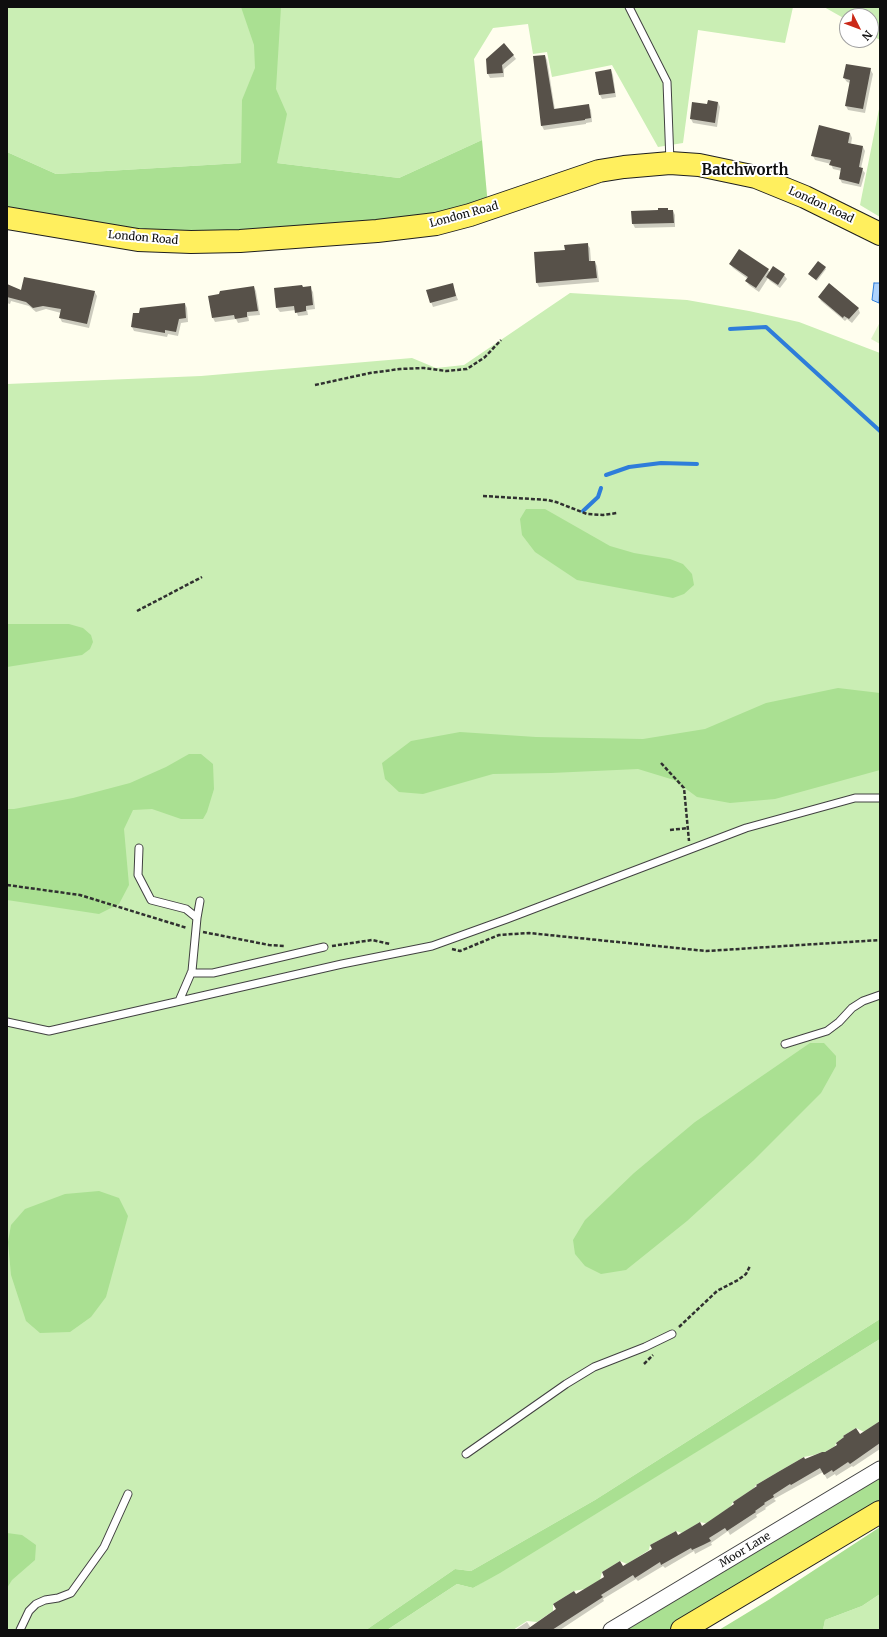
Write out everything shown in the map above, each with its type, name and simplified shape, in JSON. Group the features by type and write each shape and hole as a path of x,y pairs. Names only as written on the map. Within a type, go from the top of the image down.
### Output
{"main road":[{"name":"London Road","path":"7,218 138,240 191,242 240,241 370,231 436,224 470,215 599,171 670,163 699,165 734,171 756,177 805,197 880,234"},
{"path":"682,1630 880,1512"}],"street":[{"name":"Moor Lane","path":"611,1630 880,1469"}],"lane":[{"path":"629,7 667,82 670,163"},
{"path":"7,1022 49,1031 342,964 432,946 507,920 746,828 855,798 880,798"},
{"path":"139,848 138,875 151,900 186,909 197,918"},
{"path":"179,1001 191,974 200,901"},
{"path":"191,974 213,973 324,947"},
{"path":"785,1044 827,1031 839,1022 852,1008 863,1001 880,995"},
{"path":"466,1454 566,1384 594,1367 640,1349 672,1334"},
{"path":"20,1630 29,1611 36,1604 45,1600 58,1598 71,1592 104,1546 128,1494"}],"path":[{"path":"315,385 370,373 400,369 424,368 446,371 467,369 485,358 501,340"},
{"path":"483,496 548,500 587,514 603,515 617,513"},
{"path":"137,611 202,577"},
{"path":"661,763 684,788 690,849"},
{"path":"670,830 688,828"},
{"path":"644,1364 672,1334 717,1291 732,1284 746,1274 750,1266"}],"green space":[{"path":"7,7 793,7 785,43 698,30 683,143 658,147 612,65 552,77 547,52 533,54 528,24 493,28 474,59 482,140 399,178 277,163 241,163 56,174 7,152"},
{"path":"241,7 281,7 276,89 287,114 277,163 399,178 482,140 487,201 443,214 224,234 164,233 7,210 7,152 56,174 241,163 242,100 255,68 254,45"},
{"path":"824,7 880,7 880,40 879,8 839,8 839,15"},
{"path":"880,104 880,217 860,205"},
{"path":"570,293 687,300 749,311 799,322 880,353 880,1319 595,1500 471,1571 455,1569 366,1630 7,1630 7,384 201,376 412,358 436,368 464,365"},
{"path":"880,322 880,344 871,339"},
{"path":"526,509 545,509 610,546 634,553 670,559 683,564 692,574 694,585 684,594 673,598 577,580 535,552 522,535 520,519"},
{"path":"7,624 69,624 83,628 91,635 93,642 90,649 82,655 7,667"},
{"path":"838,688 880,693 880,770 775,799 730,803 697,797 674,780 638,769 493,774 423,794 399,792 385,779 382,763 411,741 460,732 536,737 643,739 705,729 766,703"},
{"path":"189,754 201,754 213,764 214,789 207,812 203,819 181,819 152,809 133,810 124,829 129,885 119,904 99,914 7,900 7,809 73,798 130,783 166,767"},
{"path":"810,1043 824,1043 836,1056 836,1066 821,1093 754,1160 687,1221 626,1270 601,1274 585,1266 575,1254 573,1240 585,1220 634,1173 695,1122"},
{"path":"99,1191 119,1198 128,1216 106,1297 91,1317 70,1332 40,1333 26,1321 11,1275 8,1242 11,1225 25,1209 65,1194"},
{"path":"880,1319 880,1339 500,1573 473,1588 457,1584 387,1630 366,1630 455,1569 471,1571 595,1500"},
{"path":"880,1339 880,1421 864,1432 856,1428 843,1436 844,1437 836,1443 835,1446 825,1452 804,1457 756,1485 754,1488 733,1502 730,1507 709,1524 700,1522 682,1533 676,1531 650,1545 649,1550 627,1564 620,1561 602,1572 600,1580 585,1589 574,1591 553,1604 553,1611 537,1622 527,1621 513,1630 387,1630 457,1584 473,1588"},
{"path":"880,1473 880,1503 670,1630 617,1630"},
{"path":"880,1527 880,1594 862,1606 825,1620 823,1630 719,1630 770,1599"},
{"path":"7,1533 22,1535 36,1545 35,1560 12,1580 7,1588"},
{"path":"880,1594 880,1630 823,1630 825,1620 862,1606"}],"water":[{"path":"874,283 880,283 879,303 872,300"}],"building":[{"path":"504,43 514,55 502,65 503,73 487,74 486,59"},
{"path":"545,55 554,109 589,104 591,118 541,126 533,56"},
{"path":"846,64 871,68 863,109 845,106 850,80 843,78"},
{"path":"611,69 615,93 599,95 595,72"},
{"path":"708,100 718,102 715,123 690,119 692,102 707,104"},
{"path":"819,125 850,133 848,143 863,146 859,167 863,168 859,184 839,179 841,168 829,165 831,160 811,156"},
{"path":"658,208 668,208 668,210 673,210 674,223 632,224 631,211 658,210"},
{"path":"588,243 589,261 595,261 597,278 536,283 534,252 565,250 564,245"},
{"path":"739,249 769,269 756,288 745,281 748,277 729,264"},
{"path":"818,261 826,267 816,280 808,274"},
{"path":"773,266 785,274 778,285 766,277"},
{"path":"24,277 95,291 87,324 59,318 61,309 43,306 33,308 26,302 7,297 7,284 21,290"},
{"path":"453,283 456,296 430,303 426,290"},
{"path":"829,283 859,308 849,319 844,316 843,318 818,297"},
{"path":"302,285 303,287 311,286 313,305 306,306 306,311 295,313 294,306 276,308 274,288"},
{"path":"254,286 258,311 247,312 247,317 235,319 234,315 212,318 208,296 219,294 220,291"},
{"path":"185,303 186,318 179,319 176,332 165,330 165,333 131,327 133,313 139,313 140,308"},
{"path":"880,1421 880,1443 850,1464 848,1462 833,1472 832,1470 824,1475 820,1468 791,1485 790,1484 773,1495 774,1497 764,1503 765,1504 755,1511 756,1512 727,1531 725,1528 709,1538 711,1541 692,1550 691,1548 661,1565 660,1562 635,1578 633,1575 601,1595 603,1597 552,1630 526,1630 556,1609 553,1604 574,1591 576,1594 604,1577 602,1572 620,1561 623,1566 652,1549 650,1545 676,1531 678,1535 700,1522 702,1526 734,1504 733,1502 757,1486 756,1485 778,1472 804,1457 805,1459 825,1452 837,1445 836,1443 844,1437 843,1436 856,1428 860,1434"}],"waterway":[{"path":"730,329 766,327 880,431"},
{"path":"606,475 629,467 661,463 697,464"},
{"path":"583,511 598,497 601,488"}],"district":[{"name":"Batchworth","path":"745,171"}]}
